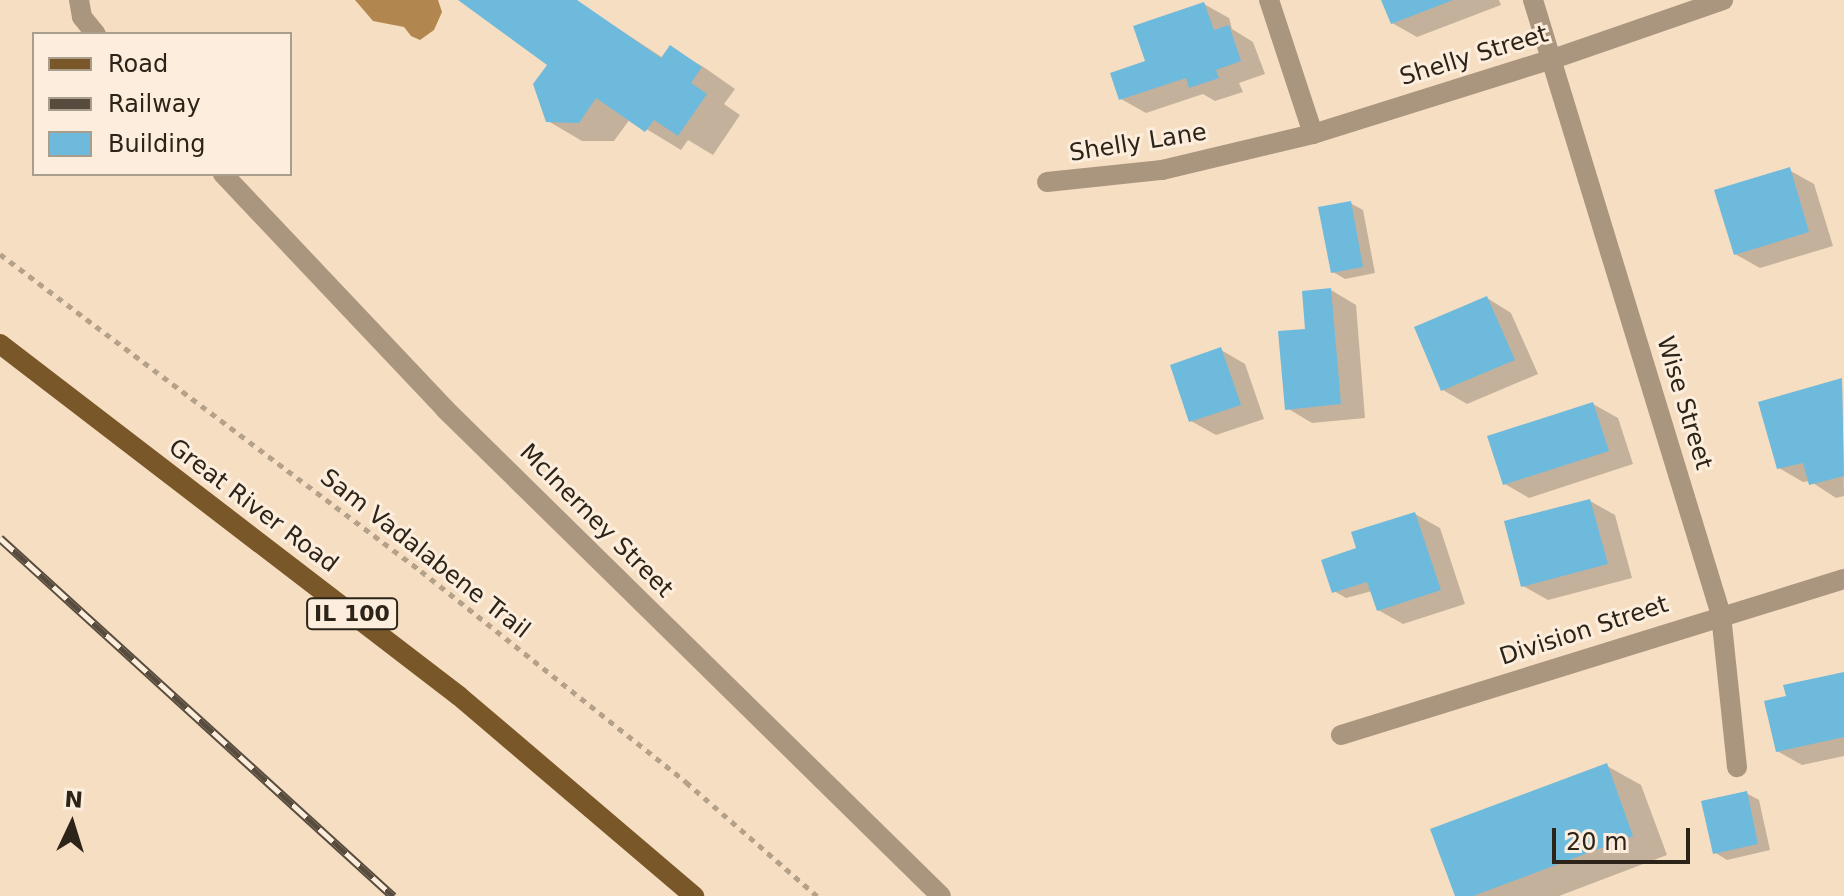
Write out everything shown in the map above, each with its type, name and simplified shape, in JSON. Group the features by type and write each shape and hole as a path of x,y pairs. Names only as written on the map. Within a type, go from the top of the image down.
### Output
{"main road":[{"name":"Great River Road","path":"0,344 459,696 694,896"}],"street":[{"path":"79,0 82,17 94,32"},
{"path":"1269,0 1313,134"},
{"name":"Wise Street","path":"1533,0 1721,615 1737,767"},
{"name":"Shelly Street","path":"1236,152 1313,134 1553,59 1723,0"},
{"name":"Shelly Lane","path":"1047,182 1162,170 1236,152"},
{"name":"McInerney Street","path":"225,176 445,409 941,896"},
{"name":"Division Street","path":"1341,735 1844,579"}],"path":[{"name":"Sam Vadalabene Trail","path":"0,254 421,571 686,782 817,896"}],"shaded area":[{"path":"355,0 438,0 442,12 434,30 420,40 411,36 404,27 373,21"}],"building":[{"path":"458,0 577,0 661,58 670,45 702,67 691,83 707,94 678,136 654,120 645,132 596,98 579,123 546,122 533,84 547,65"},
{"path":"1381,0 1453,0 1391,24"},
{"path":"1204,2 1214,30 1229,25 1241,61 1216,70 1219,78 1189,88 1186,78 1119,100 1110,73 1145,61 1133,26"},
{"path":"1790,167 1809,232 1734,255 1714,190"},
{"path":"1351,201 1363,267 1331,273 1318,207"},
{"path":"1331,288 1341,404 1285,410 1278,331 1305,329 1302,291"},
{"path":"1487,296 1515,360 1441,391 1414,327"},
{"path":"1221,347 1241,405 1189,422 1170,365"},
{"path":"1842,378 1844,476 1809,485 1803,463 1777,469 1758,402"},
{"path":"1593,402 1609,451 1503,485 1487,436"},
{"path":"1590,499 1608,564 1521,587 1504,521"},
{"path":"1415,512 1441,590 1377,611 1367,582 1332,593 1321,560 1356,548 1351,532"},
{"path":"1844,672 1844,737 1776,752 1764,701 1786,696 1783,685"},
{"path":"1607,763 1633,836 1473,896 1455,896 1430,829"},
{"path":"1747,791 1758,844 1713,854 1701,801"}],"railway":[{"path":"0,538 393,896"}]}
